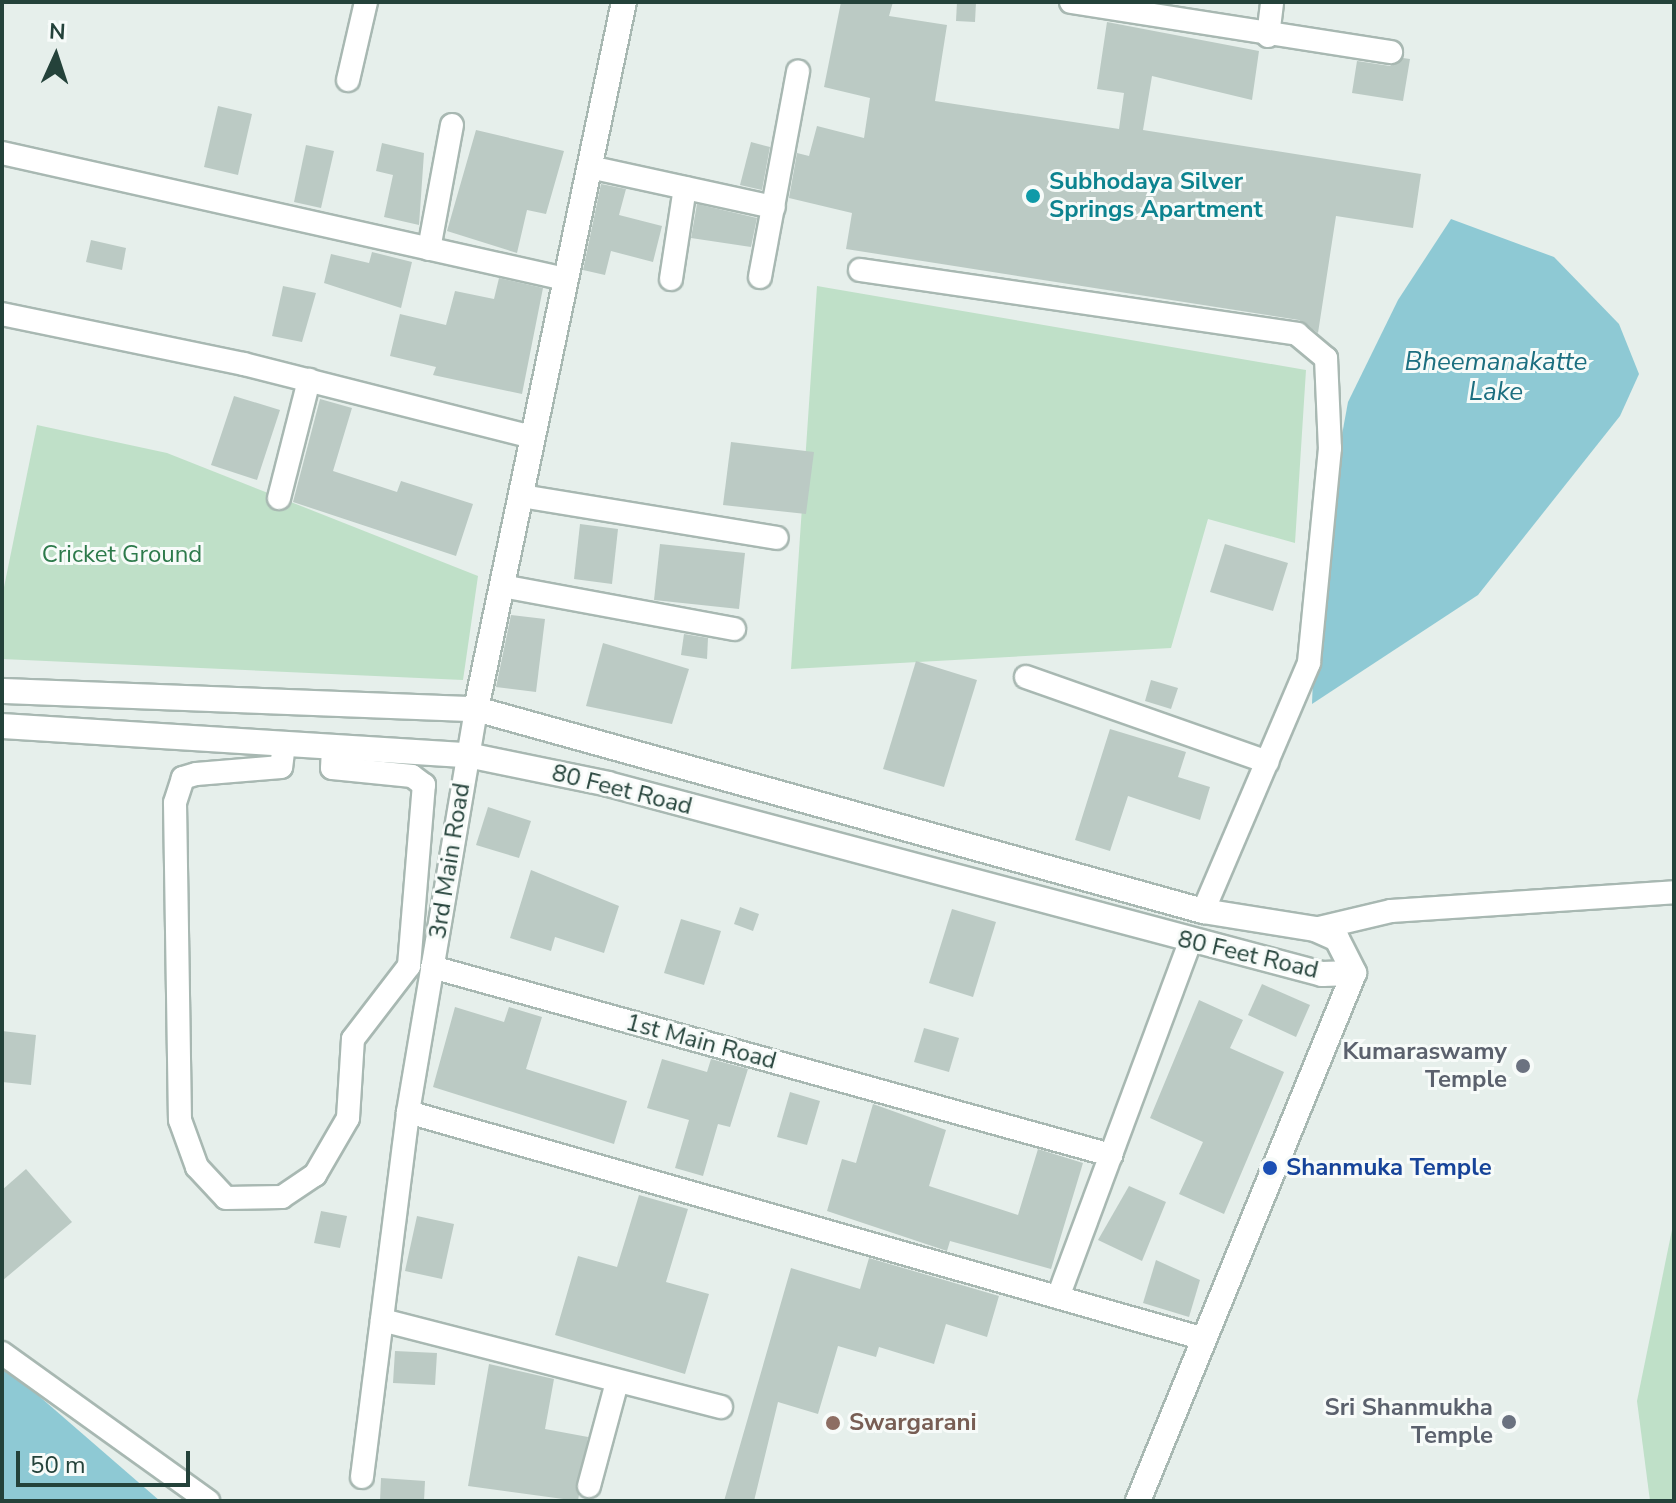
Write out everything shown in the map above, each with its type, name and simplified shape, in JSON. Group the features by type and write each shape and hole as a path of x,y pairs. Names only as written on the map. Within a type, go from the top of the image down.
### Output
{"main road":[{"path":"476,709 624,2"},
{"name":"80 Feet Road","path":"2,691 476,709 1203,911 1315,929 1337,939 1354,973 1322,974 1190,942 608,784 467,755 2,726"},
{"path":"1138,1501 1201,1338 1354,973"}],"street":[{"path":"348,80 366,2"},
{"path":"1071,2 1268,36 1391,52"},
{"path":"1268,36 1272,2"},
{"path":"760,277 798,71"},
{"path":"429,249 452,125"},
{"path":"2,153 565,279"},
{"path":"590,167 774,207"},
{"path":"671,279 685,188"},
{"path":"860,270 1297,334 1326,358 1330,448 1309,663 1203,911"},
{"path":"2,314 309,380 533,437"},
{"path":"279,498 309,380"},
{"path":"521,496 777,538"},
{"path":"502,586 734,629"},
{"path":"1026,677 1268,762"},
{"name":"3rd Main Road","path":"432,967 476,709"},
{"path":"284,744 281,767 196,774 183,778 175,803 180,1120 197,1167 226,1198 282,1197 315,1175 348,1118 353,1039 409,966 424,785 412,776 332,768 333,747"},
{"path":"1315,929 1391,911 1674,892"},
{"path":"1058,1297 1190,942"},
{"path":"362,1477 408,1112 432,967"},
{"name":"1st Main Road","path":"432,967 1111,1155"},
{"path":"408,1112 1201,1338"},
{"path":"382,1320 721,1407"},
{"path":"2,1353 208,1501"},
{"path":"589,1486 617,1382"}],"green space":[{"path":"817,286 1306,370 1295,543 1208,519 1171,648 791,669"},
{"name":"Cricket Ground","path":"37,425 167,453 478,576 463,680 2,659 2,597"},
{"path":"1674,1220 1674,1501 1650,1501 1637,1401"}],"water":[{"name":"Bheemanakatte Lake","path":"1451,219 1554,257 1619,324 1639,374 1620,416 1478,595 1312,704 1317,571 1348,402 1398,300"},
{"path":"2,1364 160,1501 2,1501"}],"building":[{"path":"841,2 893,2 889,16 947,25 935,101 1119,129 1124,93 1097,89 1107,22 1259,51 1252,100 1152,76 1143,130 1421,174 1413,228 1336,216 1318,333 1299,320 846,249 852,213 789,198 797,153 809,156 817,126 864,138 870,98 824,87"},
{"path":"957,2 976,2 975,22 956,21"},
{"path":"1403,58 1410,59 1403,101 1352,93 1357,61 1390,66"},
{"path":"218,106 252,114 238,175 204,167"},
{"path":"476,130 564,151 546,214 527,210 517,253 447,231"},
{"path":"751,142 770,147 762,190 740,185"},
{"path":"382,143 424,153 419,225 384,217 393,175 376,171"},
{"path":"306,145 334,151 321,208 294,202"},
{"path":"601,184 626,189 619,215 662,226 653,262 611,251 605,275 583,270"},
{"path":"697,204 757,218 751,247 691,238"},
{"path":"91,240 126,248 122,270 86,262"},
{"path":"372,252 412,262 401,308 324,283 331,254 369,263"},
{"path":"499,278 543,288 522,394 433,375 436,367 390,356 400,314 446,325 455,291 494,299"},
{"path":"283,286 316,293 302,342 272,336"},
{"path":"234,396 280,410 257,480 211,465"},
{"path":"320,399 352,408 333,471 397,492 401,481 473,504 456,556 293,502"},
{"path":"731,442 814,452 806,514 723,505"},
{"path":"580,524 618,529 612,584 574,579"},
{"path":"660,544 745,553 739,609 654,600"},
{"path":"1225,544 1288,563 1273,611 1210,592"},
{"path":"511,615 545,619 536,692 496,687"},
{"path":"684,634 708,638 707,659 681,655"},
{"path":"603,643 689,669 672,724 586,706"},
{"path":"916,661 977,680 944,787 883,769"},
{"path":"1151,680 1178,688 1171,709 1145,701"},
{"path":"1110,729 1186,752 1178,777 1210,787 1200,820 1128,796 1110,851 1075,840"},
{"path":"488,807 531,821 519,858 476,845"},
{"path":"531,870 619,906 604,953 555,937 551,951 510,938"},
{"path":"740,907 759,914 753,931 734,924"},
{"path":"952,909 996,922 973,997 929,983"},
{"path":"681,919 721,931 704,985 664,973"},
{"path":"1262,984 1310,1005 1296,1037 1248,1015"},
{"path":"1199,1000 1243,1020 1230,1048 1284,1072 1224,1214 1179,1194 1203,1142 1150,1118"},
{"path":"455,1007 504,1022 509,1007 542,1017 526,1069 627,1101 614,1144 433,1087"},
{"path":"924,1028 959,1038 949,1072 914,1062"},
{"path":"2,1031 36,1035 31,1085 2,1082"},
{"path":"662,1059 707,1072 711,1059 748,1069 730,1127 718,1124 703,1176 675,1168 689,1120 647,1108"},
{"path":"790,1092 820,1101 807,1145 777,1137"},
{"path":"873,1104 946,1130 929,1186 1018,1215 1038,1149 1083,1163 1051,1269 950,1241 947,1251 827,1211 842,1159 856,1163"},
{"path":"26,1169 72,1222 2,1281 2,1190"},
{"path":"1129,1186 1166,1202 1142,1261 1098,1240"},
{"path":"639,1195 688,1209 666,1282 709,1294 685,1374 555,1335 578,1256 617,1267"},
{"path":"321,1211 347,1216 340,1248 314,1243"},
{"path":"417,1216 454,1224 442,1279 405,1271"},
{"path":"869,1258 999,1296 987,1337 946,1324 934,1364 879,1347 876,1357 838,1346 818,1414 778,1402 754,1501 724,1501 791,1268 860,1289"},
{"path":"1156,1260 1200,1280 1189,1317 1143,1303"},
{"path":"395,1351 437,1353 435,1385 393,1383"},
{"path":"489,1364 554,1379 545,1429 588,1437 578,1501 468,1486"},
{"path":"381,1478 425,1481 424,1501 380,1501"}],"place":[{"name":"Subhodaya Silver Springs Apartment","path":"1033,196"},
{"name":"Kumaraswamy Temple","path":"1523,1066"},
{"name":"Shanmuka Temple","path":"1270,1168"},
{"name":"Sri Shanmukha Temple","path":"1509,1422"},
{"name":"Swargarani","path":"833,1423"}]}
